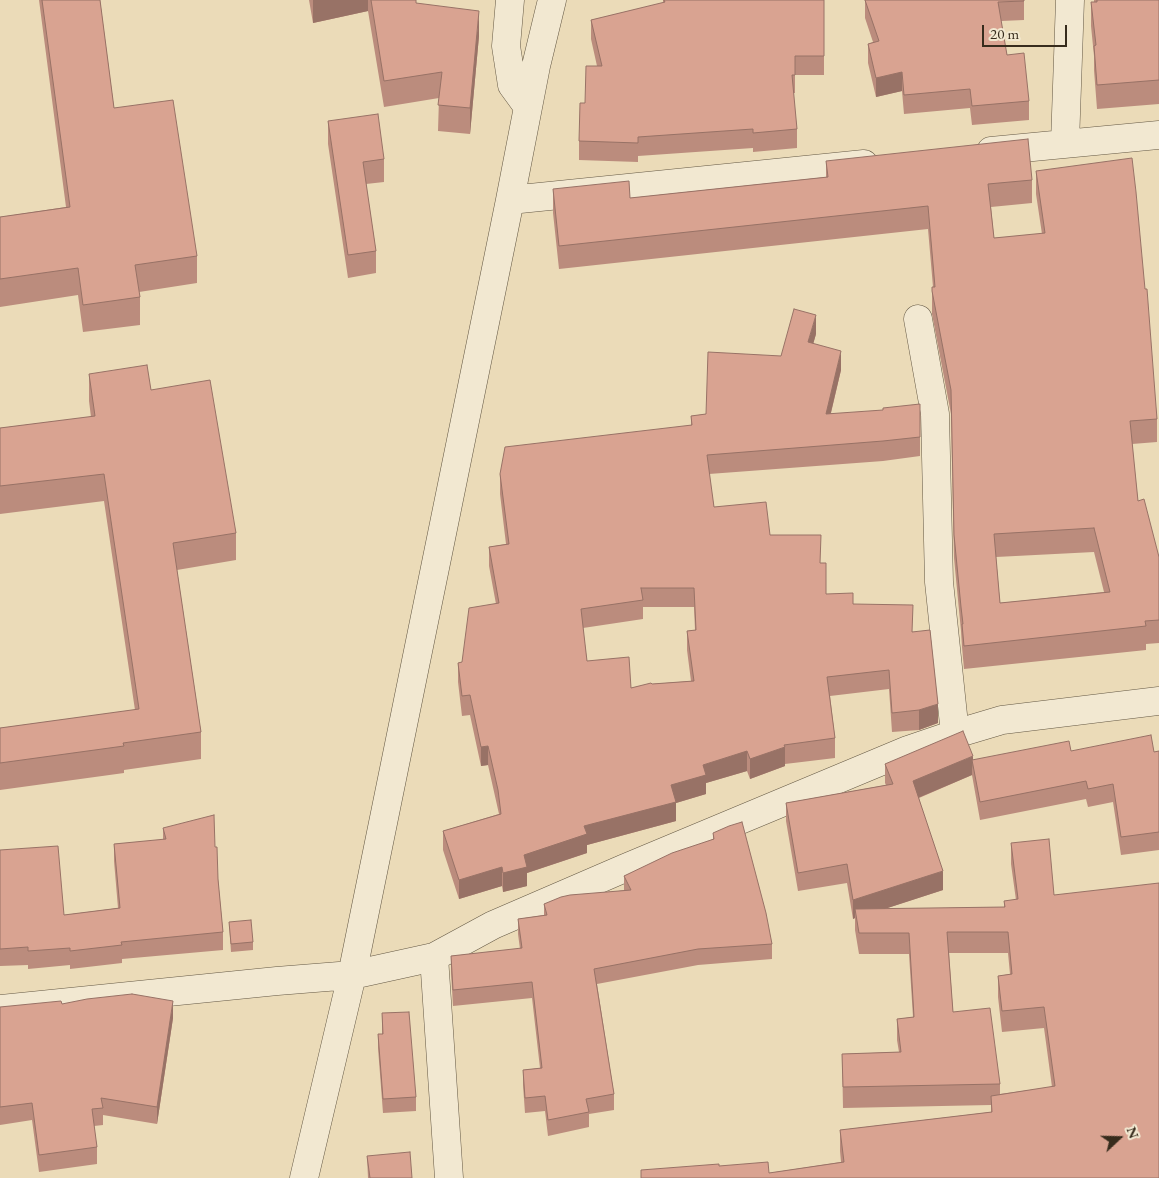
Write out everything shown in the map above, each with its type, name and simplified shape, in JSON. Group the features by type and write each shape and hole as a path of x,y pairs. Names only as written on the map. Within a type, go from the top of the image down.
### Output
{"street":[{"path":"510,0 506,46 512,85 528,108"},
{"path":"304,1178 352,975 536,66 552,0"},
{"path":"1065,143 1070,0"},
{"path":"966,153 1159,135"},
{"path":"510,200 887,161"},
{"path":"918,319 935,414 939,582 955,734"},
{"path":"0,1009 352,975 434,957 493,925 908,750 1002,720 1159,701"},
{"path":"434,957 449,1178"}],"building":[{"path":"42,0 100,0 114,108 173,100 197,256 135,265 140,297 83,305 78,268 0,279 0,217 70,207"},
{"path":"371,0 416,0 416,3 479,11 470,108 438,105 442,72 384,81"},
{"path":"664,0 824,0 824,56 795,56 795,75 792,75 797,129 753,133 753,129 638,137 638,143 579,141 580,103 585,103 586,66 602,66 591,20 665,2"},
{"path":"865,0 1024,0 998,2 1007,55 1024,53 1029,101 972,106 970,89 904,95 902,72 876,78 868,44 879,41"},
{"path":"1097,0 1159,0 1159,80 1097,85 1094,46 1096,45 1091,2 1097,2"},
{"path":"378,114 384,159 363,162 376,251 348,255 328,121"},
{"path":"1028,139 1032,180 988,184 994,238 1045,233 1036,171 1132,158 1145,289 1147,289 1157,419 1130,421 1138,501 1144,499 1159,557 1159,620 1145,621 1146,626 964,646 954,535 951,390 932,291 932,287 935,287 928,206 559,246 553,189 629,181 630,198 828,177 826,161","holes":["1094,528 1110,592 1000,603 994,534"]},
{"path":"794,309 816,315 808,342 841,351 826,414 883,410 883,408 920,404 920,437 707,455 714,507 766,502 770,535 821,535 820,563 826,563 826,594 853,593 853,604 913,605 912,632 930,630 938,704 919,710 892,713 889,670 827,677 835,738 784,745 785,747 750,759 747,751 703,765 706,775 671,785 676,802 584,826 587,834 524,855 527,867 503,873 502,867 459,880 443,831 501,814 498,790 488,746 481,747 470,695 462,696 458,663 462,662 469,608 499,603 489,547 509,544 500,474 505,447 692,425 691,416 706,414 708,352 781,356","holes":["641,588 694,588 696,630 687,631 694,681 651,683 631,688 629,657 587,661 581,609 643,600"]},
{"path":"147,365 151,390 210,380 236,533 173,543 201,732 123,743 124,746 0,763 0,728 139,709 104,474 0,486 0,428 95,416 89,374"},
{"path":"963,731 973,756 913,781 943,871 853,900 847,864 798,873 786,803 893,784 885,764"},
{"path":"1151,735 1154,752 1159,751 1159,832 1121,837 1113,784 1088,789 1086,781 980,802 972,760 1069,741 1071,751"},
{"path":"214,815 223,932 121,942 122,945 70,951 70,948 28,951 28,947 0,949 0,850 58,846 64,915 120,908 114,844 166,839 163,828"},
{"path":"742,822 766,913 772,944 698,949 594,969 614,1094 586,1099 589,1112 548,1120 545,1096 525,1098 523,1070 542,1068 532,982 453,990 451,956 522,948 518,919 547,915 544,904 570,895 631,890 624,876 672,853 714,839 713,833"},
{"path":"1049,839 1054,895 1159,883 1159,1178 641,1178 641,1170 768,1162 769,1173 844,1162 840,1130 992,1112 991,1096 1055,1086 1044,1007 1002,1011 998,976 1012,974 1008,932 947,932 953,1012 990,1008 1000,1084 843,1087 842,1054 901,1052 897,1019 914,1017 909,933 859,933 855,909 1005,907 1004,901 1018,899 1011,843"},
{"path":"251,920 253,942 231,944 229,922"},
{"path":"132,994 173,1001 157,1107 101,1098 103,1108 92,1109 97,1147 39,1155 32,1103 0,1107 0,1007 61,1001 62,1004"},
{"path":"409,1012 416,1097 383,1099 378,1034 383,1034 382,1013"},
{"path":"410,1152 412,1178 370,1178 367,1156"}]}
